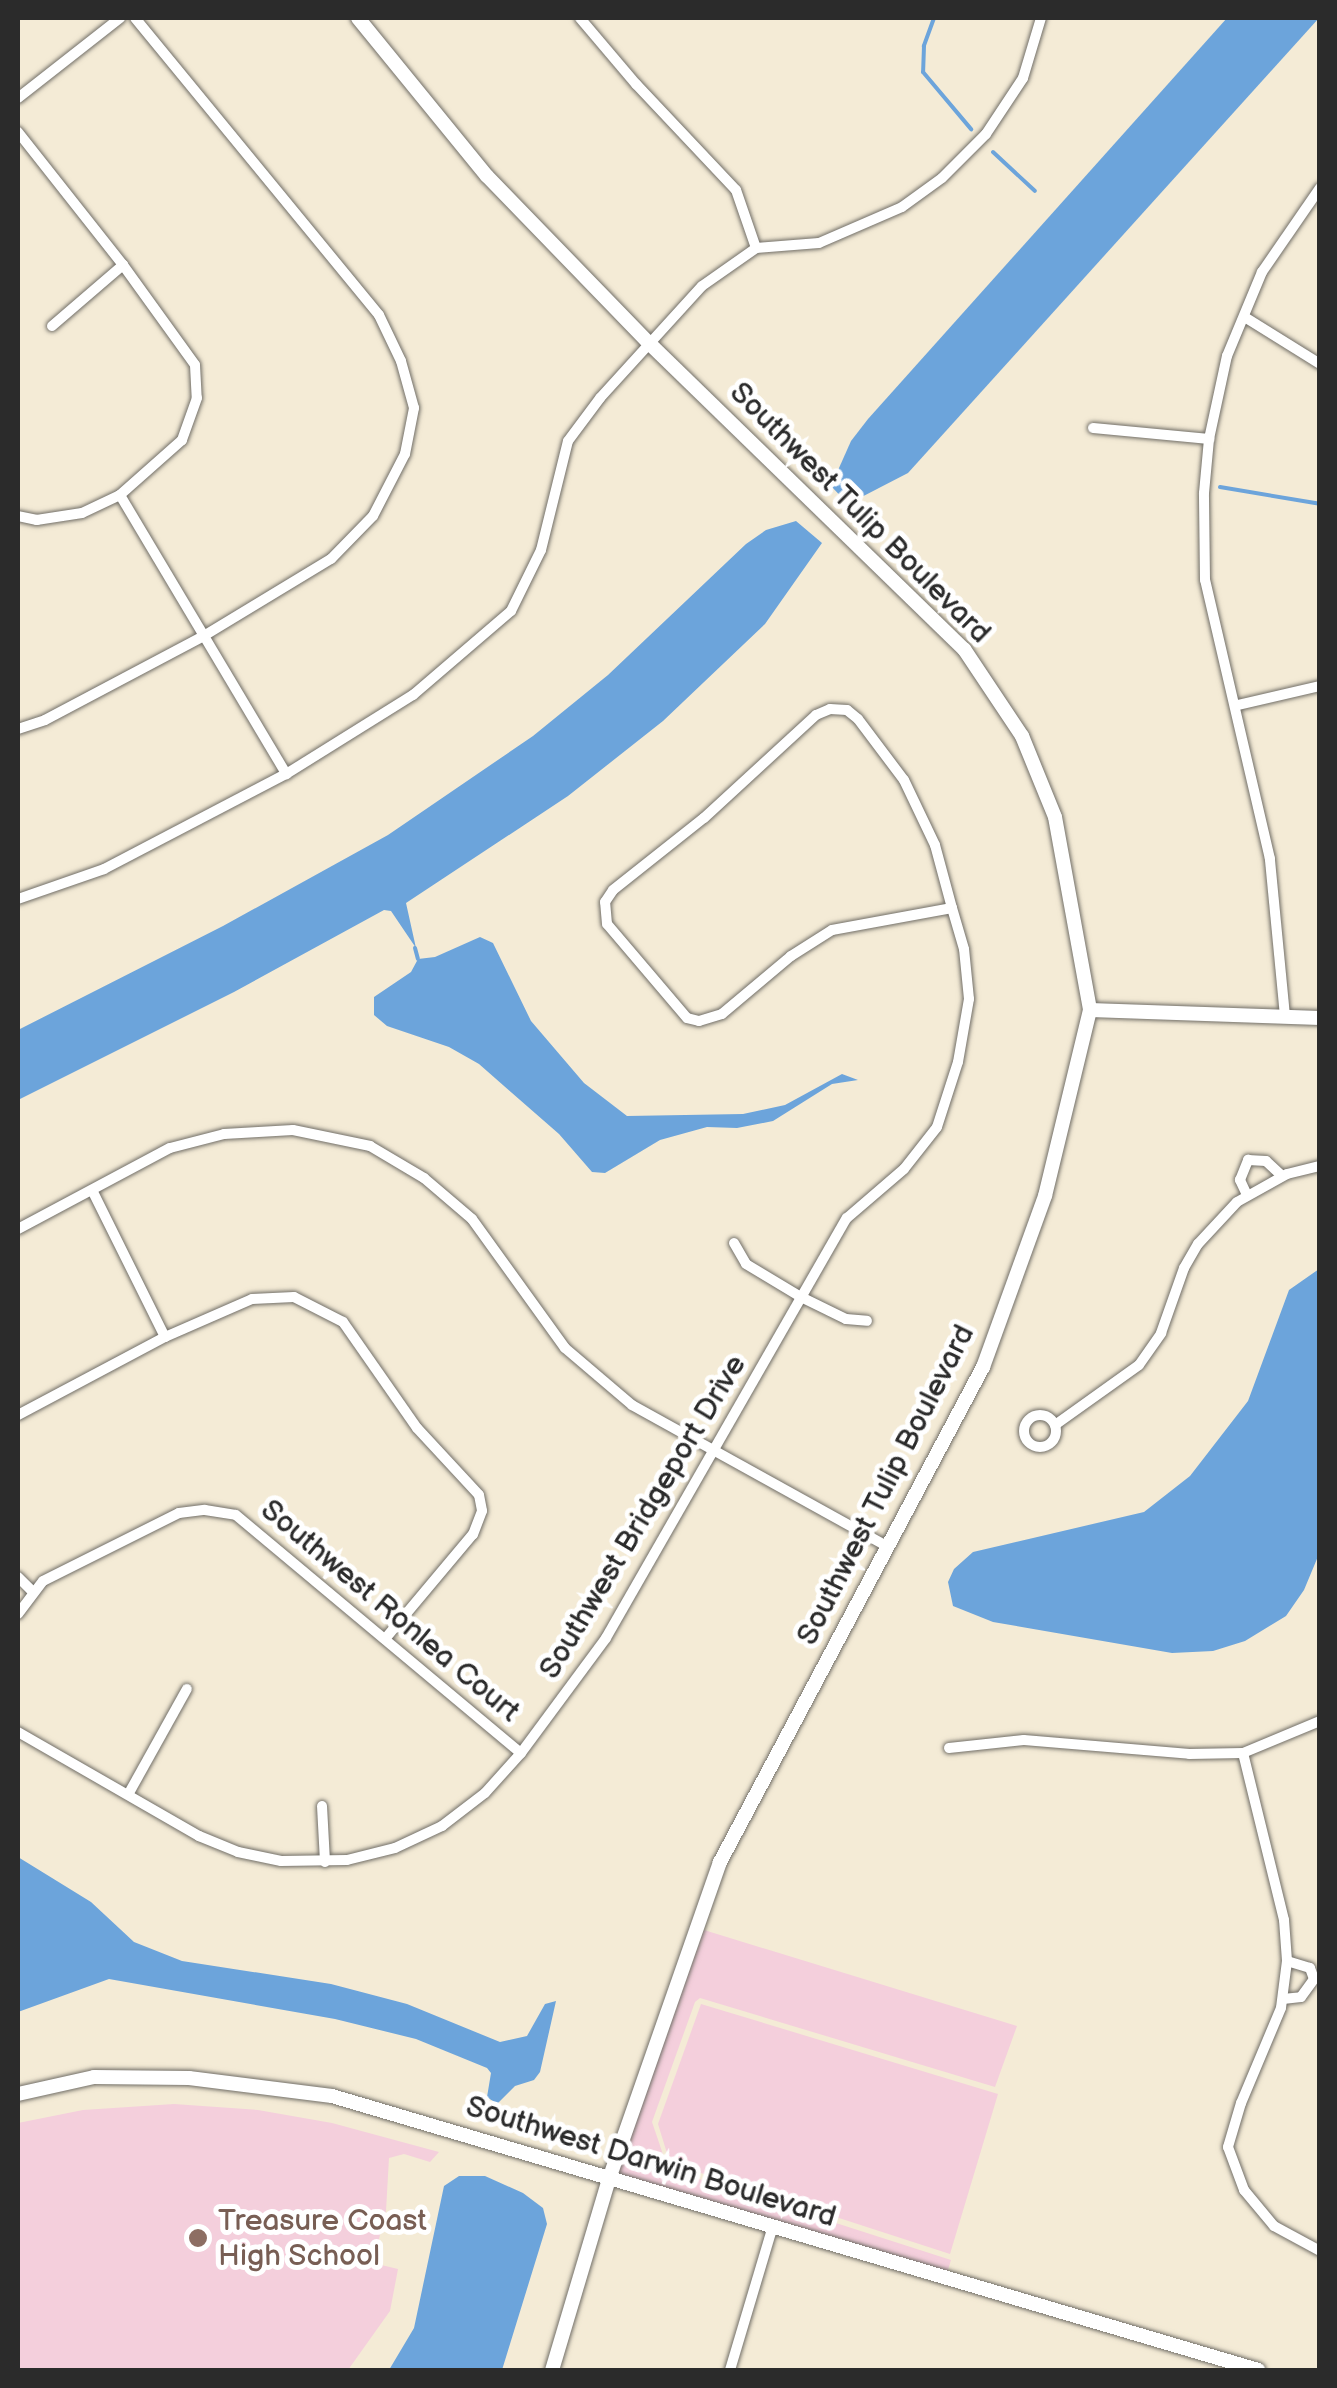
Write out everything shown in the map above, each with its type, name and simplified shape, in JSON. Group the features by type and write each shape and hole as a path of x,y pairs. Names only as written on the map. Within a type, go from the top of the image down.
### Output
{"street":[{"path":"18,98 120,18"},
{"path":"18,730 45,720 202,637 332,558 374,516 405,454 414,408 401,361 379,315 135,18"},
{"name":"Southwest Tulip Boulevard","path":"358,18 487,176 650,344 951,635 1022,736 1055,817 1090,1010 1046,1196 984,1367 720,1862 609,2179 552,2370"},
{"path":"580,18 736,190 756,248"},
{"path":"18,899 104,868 286,774 414,695 511,612 541,550 568,442 600,398 702,286 756,248 819,243 902,207 942,178 986,134 1023,78 1041,18"},
{"path":"18,132 123,264 194,365 197,398 182,440 120,494 82,513 37,520 18,516"},
{"path":"1285,1016 1270,859 1238,705 1205,580 1209,439 1228,356 1262,272 1320,188"},
{"path":"52,326 123,264"},
{"path":"1246,318 1320,364"},
{"path":"1092,428 1209,439"},
{"path":"120,494 286,774"},
{"path":"1238,705 1320,686"},
{"name":"Southwest Bridgeport Drive","path":"18,1732 198,1836 238,1852 281,1861 325,1862 395,1848 442,1826 485,1792 521,1753 606,1638 847,1218 904,1169 937,1127 958,1062 969,999 964,949 935,845 904,780 847,710 835,708 816,715 704,818 613,890 603,908 607,924 682,1013 700,1021 722,1014 791,956 832,930 952,908"},
{"path":"1090,1010 1320,1018"},
{"path":"18,1230 170,1148 224,1134 293,1130 370,1146 424,1178 472,1219 566,1348 632,1405 888,1547"},
{"path":"1247,1196 1240,1180 1248,1160 1266,1160 1282,1176"},
{"path":"1055,1426 1139,1365 1161,1333 1184,1268 1198,1244 1247,1196 1282,1176 1320,1166"},
{"path":"94,1192 165,1337"},
{"path":"734,1243 746,1264 801,1297 846,1319 867,1321"},
{"path":"18,1415 165,1337 252,1299 294,1297 343,1322 417,1428 479,1495 482,1511 473,1534 385,1639"},
{"name":"Southwest Ronlea Court","path":"32,1590 179,1513 205,1510 236,1515 521,1753"},
{"path":"18,1577 32,1590 18,1614"},
{"path":"129,1794 187,1689"},
{"path":"949,1748 1024,1740 1189,1754 1243,1753 1320,1721"},
{"path":"1243,1753 1284,1920 1287,1962 1282,2000 1228,2148 1244,2190 1274,2226 1320,2251"},
{"path":"322,1806 325,1862"},
{"path":"1282,2000 1301,1997 1314,1979 1310,1968 1287,1962"},
{"name":"Southwest Darwin Boulevard","path":"18,2094 94,2076 189,2078 332,2096 1239,2368 1258,2370"},
{"path":"730,2370 772,2229"}],"shaded area":[{"path":"704,1930 1017,2026 995,2087 700,1998 695,2002 652,2122 668,2169 951,2260 947,2273 617,2175"},
{"path":"701,2004 998,2094 950,2254 670,2163 658,2124"},
{"name":"Treasure Coast High School","path":"174,2104 258,2110 332,2123 439,2152 430,2162 404,2154 389,2158 386,2211 373,2263 398,2269 390,2311 348,2370 18,2370 18,2123 83,2110"}],"water":[{"path":"1227,18 1319,18 908,473 848,504 831,486 851,441 868,419"},
{"path":"796,521 822,543 765,624 663,721 568,796 406,903 416,948 391,911 384,910 234,992 18,1100 18,1030 223,926 388,835 533,736 608,675 746,544 766,530"},
{"path":"480,937 493,943 531,1021 584,1083 627,1116 743,1114 785,1105 842,1074 858,1080 832,1084 773,1121 737,1128 707,1127 660,1140 605,1173 592,1172 559,1134 479,1064 449,1047 387,1026 374,1015 374,997 411,972 418,959 435,957"},
{"path":"1319,1269 1319,1554 1304,1590 1286,1616 1245,1641 1213,1651 1172,1653 993,1622 953,1606 948,1582 954,1569 973,1552 1144,1512 1190,1476 1248,1401 1289,1290"},
{"path":"18,1857 91,1902 134,1942 182,1961 331,1984 407,2004 500,2042 527,2036 545,2004 556,2001 540,2072 534,2080 515,2086 497,2104 487,2097 491,2073 487,2068 416,2039 335,2019 109,1979 18,2012"},
{"path":"459,2176 485,2176 523,2193 543,2208 547,2224 502,2370 389,2370 414,2328 444,2186"}],"waterway":[{"path":"934,18 924,46 923,72 971,129"},
{"path":"993,152 1035,191"},
{"path":"1220,487 1320,504"},
{"path":"415,948 418,959"}],"place":[{"name":"Treasure Coast High School","path":"198,2238"}]}
